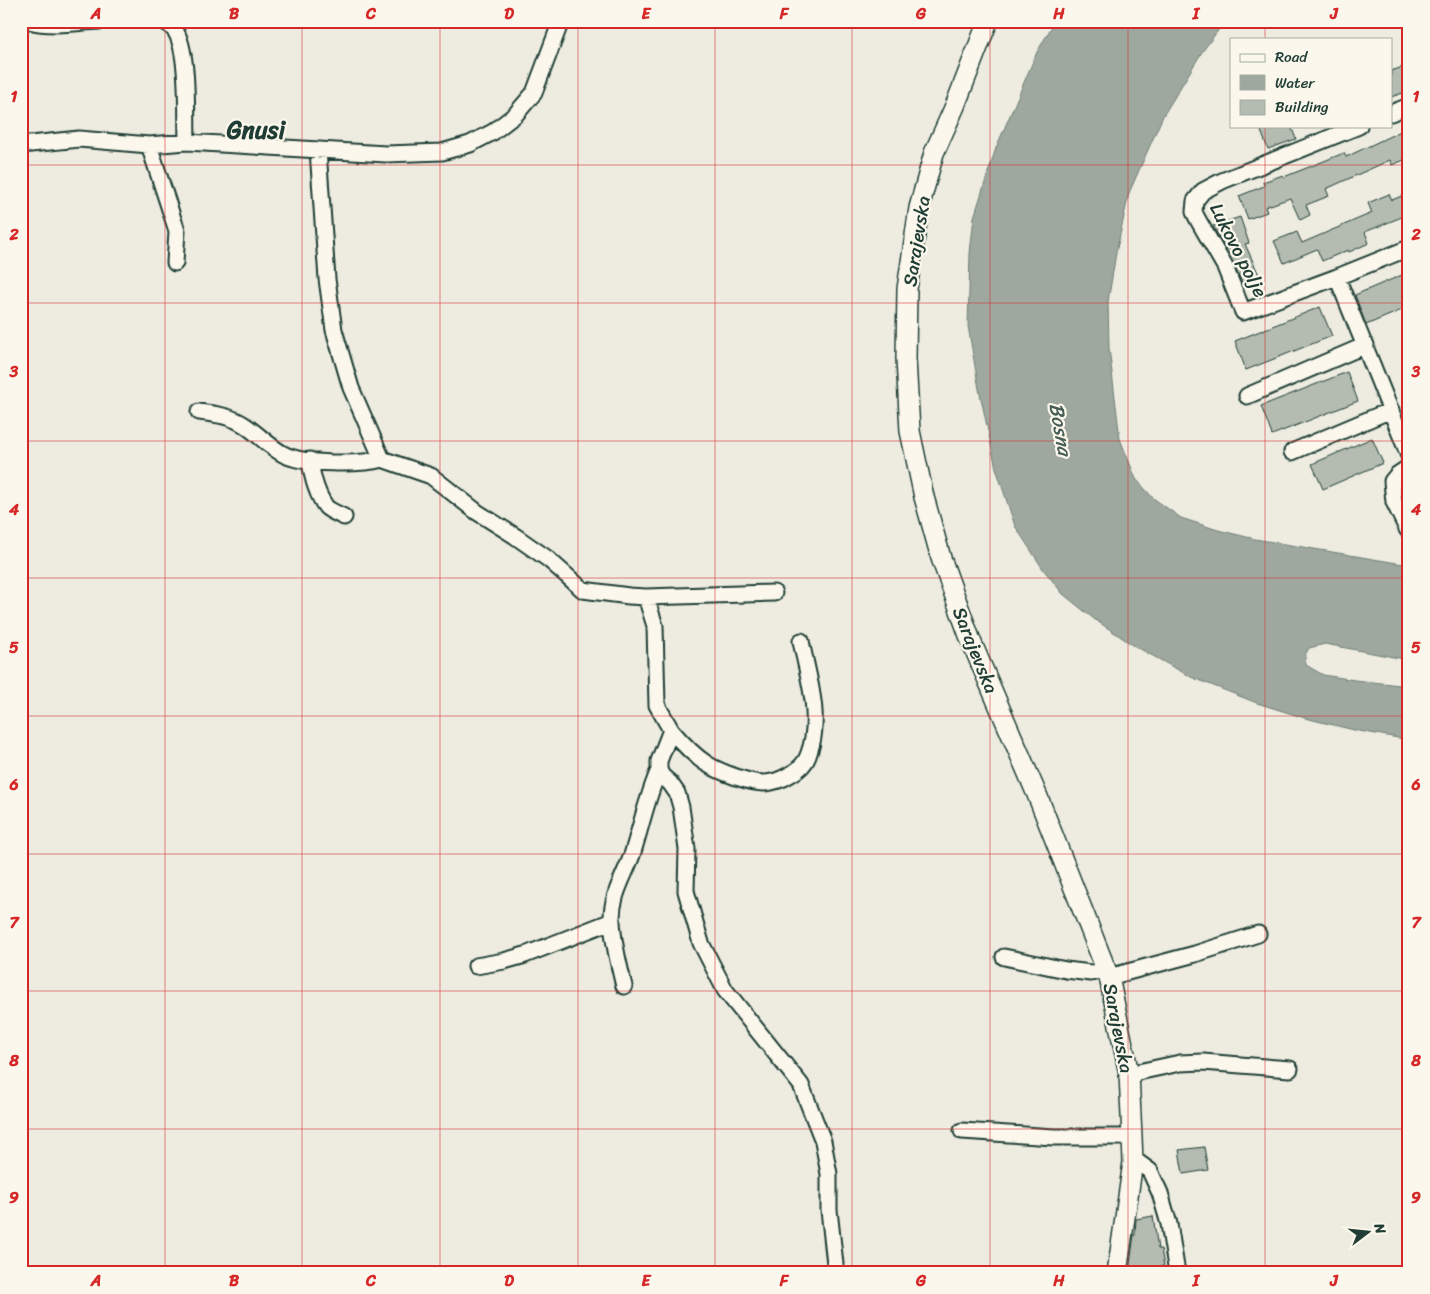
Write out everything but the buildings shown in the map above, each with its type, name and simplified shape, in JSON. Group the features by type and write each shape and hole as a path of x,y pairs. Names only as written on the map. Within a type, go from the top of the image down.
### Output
{"main road":[{"name":"Sarajevska","path":"988,21 955,106 934,153 919,208 907,289 906,359 910,431 924,497 940,558 971,641 1038,797 1108,973 1129,1074 1133,1162 1116,1273"}],"street":[{"path":"30,21 37,23 63,23 100,21"},
{"path":"164,21 175,30 182,46 188,142"},
{"path":"21,145 79,139 149,145 188,142 386,154 442,152 470,144 493,132 515,115 534,93 561,21"},
{"path":"1392,113 1409,106"},
{"name":"Lukovo polje","path":"1354,128 1222,181 1203,191 1195,201 1194,212 1225,267 1243,312 1338,277 1409,248"},
{"path":"149,145 178,232 174,262"},
{"path":"318,150 326,279 334,330 351,388 382,459"},
{"path":"1338,277 1409,456"},
{"path":"1247,396 1366,345"},
{"path":"1292,452 1391,410"},
{"path":"199,412 221,414 246,425 285,455 326,463 354,463 382,459 431,476 477,512 548,559 583,590 646,597 774,593"},
{"path":"310,460 317,490 327,508 344,517"},
{"path":"1409,467 1392,481 1394,502 1409,531"},
{"path":"646,597 655,626 657,705 671,730 686,748 707,764 742,779 765,783 784,778 801,768 809,754 815,709 801,641"},
{"path":"671,730 658,761 659,770 677,793 681,807 687,849 686,891 702,943 726,990 801,1085 823,1141 829,1174 829,1210 836,1273"},
{"path":"624,986 612,921 616,892 632,855 653,783 659,770"},
{"path":"476,966 525,955 612,921"},
{"path":"1004,957 1066,970 1108,973 1195,954 1258,934"},
{"path":"1129,1074 1180,1064 1203,1062 1290,1068"},
{"path":"962,1131 1054,1137 1132,1137"},
{"path":"1133,1162 1150,1171 1160,1193 1169,1224 1177,1273"}],"water":[{"name":"Bosna","path":"1055,21 1225,21 1202,52 1163,116 1129,193 1108,302 1109,348 1120,439 1136,479 1153,498 1181,518 1255,539 1409,565 1409,660 1325,644 1309,648 1305,655 1306,665 1323,675 1409,686 1409,740 1354,730 1305,718 1257,703 1191,677 1133,645 1094,619 1063,594 1043,569 1015,526 996,468 968,326 970,253 974,217 996,148 1037,52"}],"district":[{"name":"Gnusi","path":"256,130"}]}
